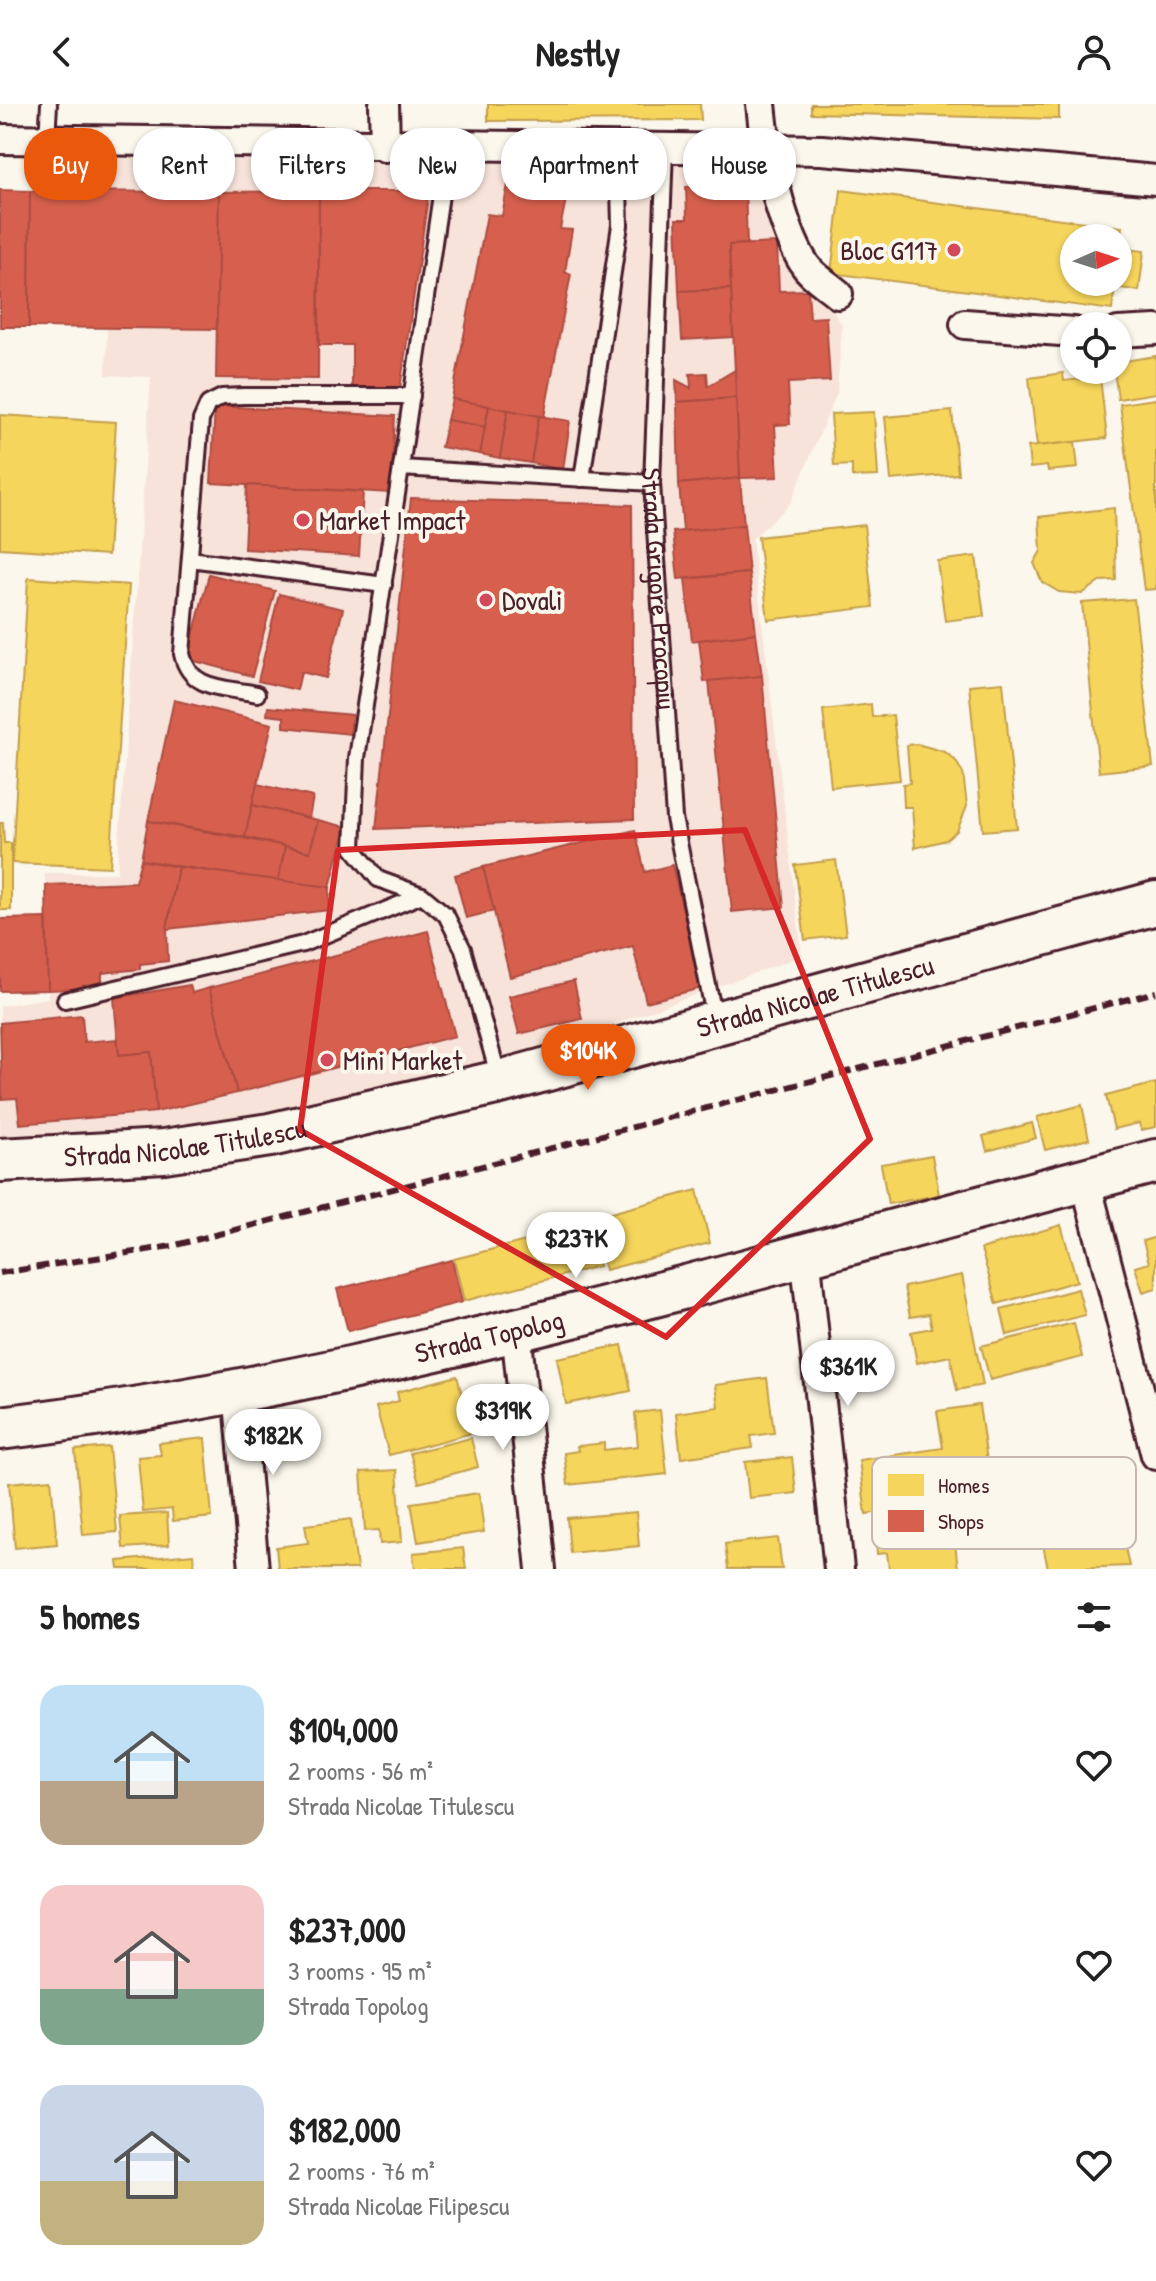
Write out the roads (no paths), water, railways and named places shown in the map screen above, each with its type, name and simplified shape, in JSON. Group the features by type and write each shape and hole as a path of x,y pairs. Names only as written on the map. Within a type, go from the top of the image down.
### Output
{"main road":[{"name":"Strada Nicolae Titulescu","path":"0,1160 164,1151 270,1135 500,1082 1156,903"},
{"name":"Strada Topolog","path":"0,1428 238,1391 516,1330 1156,1161"}],"street":[{"path":"384,104 385,147"},
{"path":"761,104 763,128"},
{"path":"0,139 24,140"},
{"path":"117,141 390,147"},
{"path":"796,150 822,150 1156,180"},
{"path":"782,200 806,266 838,294"},
{"path":"965,324 1060,331"},
{"path":"1132,331 1156,330"},
{"path":"1085,1179 1156,1455"},
{"path":"805,1253 839,1569"},
{"path":"516,1330 541,1569"},
{"path":"238,1391 254,1569"}],"lane":[{"path":"48,128 49,104"},
{"path":"440,200 357,758 353,848 378,879 422,895 446,915 463,949 500,1082"},
{"path":"582,479 620,225 619,200"},
{"name":"Strada Grigore Procopiu","path":"663,200 652,483 674,818 715,1023"},
{"path":"257,694 197,681 186,672 182,654 201,420 208,404 222,397 243,396 412,396"},
{"path":"401,468 652,483"},
{"path":"190,559 384,585"},
{"path":"65,1000 303,944 422,895"}],"railway":[{"path":"0,1273 172,1246 1156,992"}],"place":[{"name":"Bloc G117","path":"954,250"},
{"name":"Market Impact","path":"303,520"},
{"name":"Dovali","path":"486,600"},
{"name":"Mini Market","path":"327,1060"}]}
